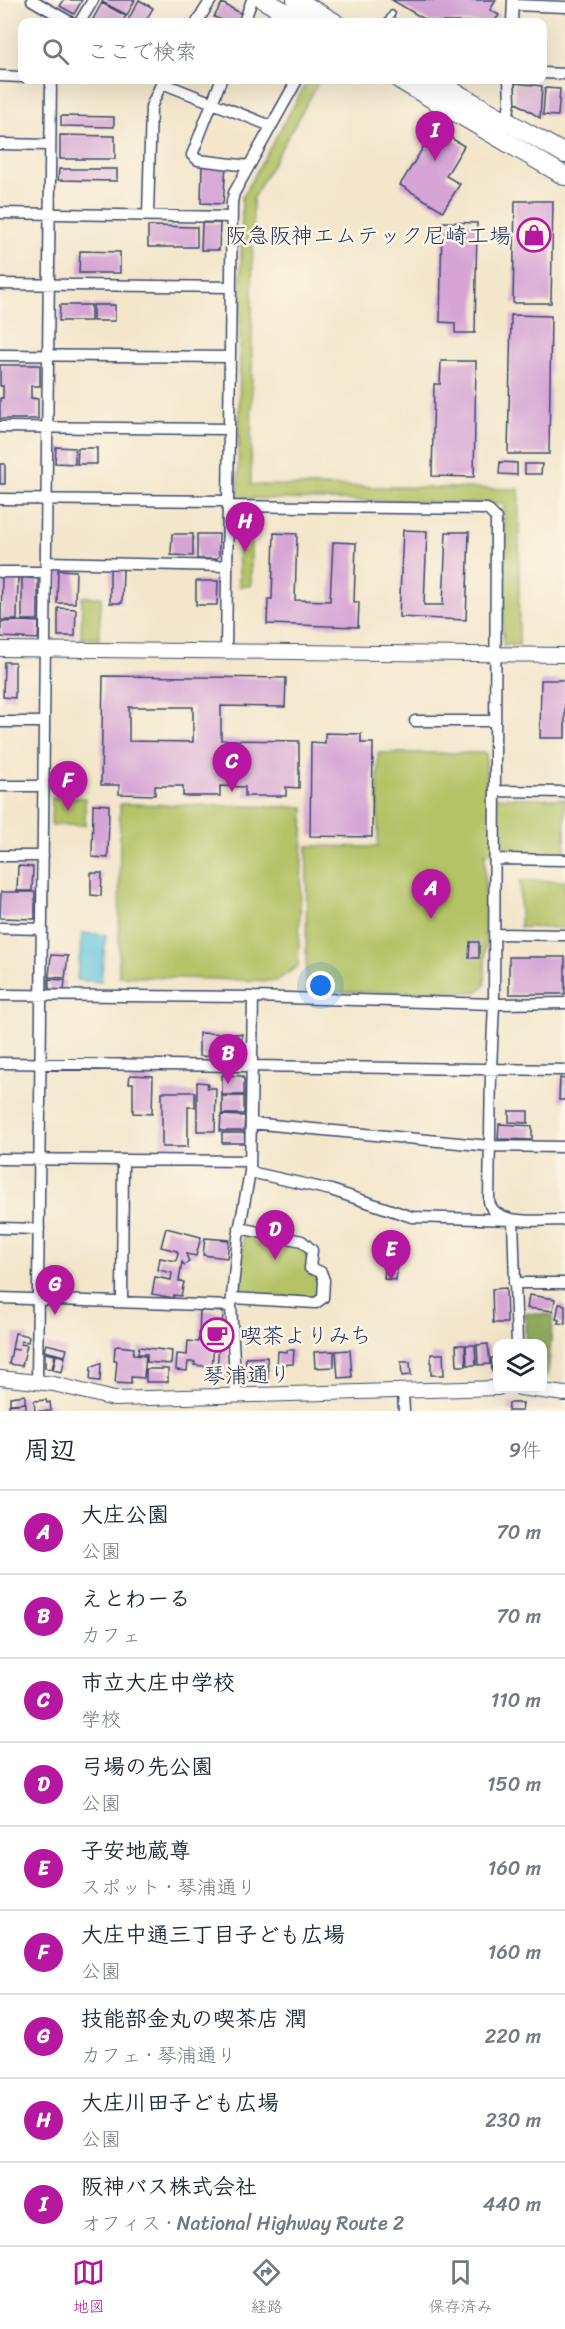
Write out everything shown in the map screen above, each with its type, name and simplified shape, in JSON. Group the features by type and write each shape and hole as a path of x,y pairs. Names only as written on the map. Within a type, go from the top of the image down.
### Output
{"highway":[{"path":"264,0 295,18"},
{"path":"296,0 325,18"},
{"path":"407,84 565,176"},
{"path":"440,84 565,154"}],"street":[{"path":"32,0 62,18"},
{"path":"82,18 93,0"},
{"path":"200,18 211,0"},
{"path":"245,18 252,0"},
{"path":"512,18 513,3 565,6"},
{"path":"547,73 565,74"},
{"path":"0,76 18,77"},
{"path":"37,1382 51,84"},
{"path":"148,216 151,107 162,84"},
{"path":"170,84 271,126"},
{"path":"219,84 192,155 198,160 249,166"},
{"path":"226,651 234,193 295,84"},
{"path":"507,120 510,102 509,84"},
{"path":"0,144 50,145"},
{"path":"0,213 232,217"},
{"path":"0,284 231,286"},
{"path":"0,355 230,357"},
{"path":"0,427 229,429"},
{"path":"0,499 487,509 495,518 494,1004 490,1206 496,1214 513,1220"},
{"path":"0,572 46,567 227,566"},
{"path":"0,649 565,655"},
{"path":"415,721 495,721"},
{"path":"0,722 44,722"},
{"path":"0,786 43,786"},
{"path":"495,791 565,792"},
{"path":"0,856 43,856"},
{"path":"495,859 565,860"},
{"path":"0,928 42,929"},
{"path":"494,934 565,936"},
{"path":"0,995 253,997 494,1004 565,1003"},
{"path":"236,1396 231,1302 239,1228 250,1167 253,997"},
{"path":"0,1063 565,1070"},
{"path":"251,1124 490,1146 565,1148"},
{"path":"0,1159 123,1160 250,1167 331,1190 412,1217 565,1220"},
{"path":"122,1302 123,1160"},
{"path":"513,1220 517,1339"},
{"path":"0,1228 39,1229"},
{"path":"0,1298 122,1302 316,1303 323,1298 324,1280 321,1272 310,1268 312,1250 302,1241 239,1228"},
{"path":"514,1283 565,1283"},
{"name":"琴浦通り","path":"0,1378 64,1386 125,1405 236,1396 493,1389"},
{"path":"403,1391 404,1411"},
{"path":"547,1392 565,1394"}],"lane":[{"path":"390,18 392,14"}],"green space":[{"path":"306,84 318,84 253,198 251,485 519,489 519,645 503,645 504,504 238,498 242,198"},
{"path":"242,513 251,513 251,586 239,586 238,517"},
{"path":"82,597 101,597 99,639 81,638"},
{"path":"378,753 486,753 486,797 565,799 565,854 485,853 485,985 477,992 306,992 307,846 378,847"},
{"path":"52,798 85,798 85,825 51,825"},
{"path":"120,804 304,807 298,966 276,981 119,976"},
{"path":"520,881 565,881 565,928 520,927"},
{"path":"243,1234 301,1243 309,1250 321,1279 320,1293 314,1298 244,1295 240,1289"},
{"path":"525,1313 553,1315 548,1376 547,1339 525,1339"}],"water":[{"path":"82,933 106,935 101,982 77,980"}],"building":[{"path":"64,0 82,0 74,14 60,6"},
{"path":"103,0 135,0 127,15 102,2"},
{"path":"139,0 153,8 147,18 129,18"},
{"path":"392,0 496,0 490,10 499,15 497,18 422,18"},
{"path":"102,3 126,16 125,18 94,18"},
{"path":"222,3 244,15 242,18 214,17"},
{"path":"515,84 542,86 540,118 515,102"},
{"path":"545,88 560,89 558,116 543,115"},
{"path":"61,116 114,117 114,127 61,126"},
{"path":"435,128 464,146 446,176 460,184 443,211 400,185"},
{"path":"60,135 115,136 115,159 60,159"},
{"path":"202,164 226,166 223,204 201,203"},
{"path":"59,169 117,169 117,181 58,180"},
{"path":"515,201 553,201 551,303 513,303"},
{"path":"442,222 477,223 475,333 455,333 455,323 440,322"},
{"path":"202,223 220,223 219,250 201,250"},
{"path":"148,226 197,227 197,247 148,247"},
{"path":"80,251 120,252 120,273 79,273"},
{"path":"60,305 91,305 91,321 59,321"},
{"path":"93,305 115,305 115,321 93,321"},
{"path":"511,315 551,316 549,454 508,454"},
{"path":"441,361 476,361 474,477 432,476 434,384 440,384"},
{"path":"0,365 40,365 40,386 31,386 31,398 38,399 38,419 0,419 0,398 3,398 3,386 0,386"},
{"path":"56,447 75,448 75,464 55,463"},
{"path":"78,448 97,448 97,464 77,464"},
{"path":"500,462 517,463 517,475 499,474"},
{"path":"0,464 5,464 5,484 0,484"},
{"path":"525,464 542,464 541,474 525,474"},
{"path":"403,530 427,531 424,605 443,605 446,532 469,532 466,620 399,617"},
{"path":"274,533 297,534 295,600 330,601 333,542 356,543 354,602 359,602 358,627 267,624 268,599 272,599"},
{"path":"172,534 193,534 193,556 171,555"},
{"path":"197,534 219,534 219,556 216,559 197,559"},
{"path":"110,569 123,569 122,603 110,603"},
{"path":"58,570 76,571 75,603 57,603"},
{"path":"2,577 18,577 17,620 1,620"},
{"path":"22,577 38,579 38,620 22,620"},
{"path":"196,581 218,581 217,605 196,605"},
{"path":"58,608 76,609 75,636 58,636"},
{"path":"1,622 39,622 38,639 1,637"},
{"path":"4,662 15,662 15,698 3,697"},
{"path":"103,676 286,678 285,707 221,706 221,740 299,741 299,788 286,787 286,796 245,796 245,787 220,786 220,796 183,796 183,786 155,786 155,795 119,794 119,785 101,785","holes":["129,707 193,707 193,742 129,741"]},
{"path":"541,680 565,680 565,738 540,738"},
{"path":"325,733 361,734 361,743 373,743 372,837 310,836 311,742 325,743"},
{"path":"93,804 109,805 108,858 92,857"},
{"path":"18,866 33,867 32,891 17,891"},
{"path":"91,873 102,873 101,896 91,895"},
{"path":"1,892 35,892 35,919 0,918"},
{"path":"470,942 479,942 479,958 469,958"},
{"path":"51,955 68,956 65,978 49,977"},
{"path":"509,957 565,957 565,994 509,994"},
{"path":"49,979 65,980 64,990 49,989"},
{"path":"199,1033 242,1034 241,1058 199,1056"},
{"path":"130,1075 153,1076 152,1114 133,1113 133,1083 129,1083"},
{"path":"222,1075 242,1076 244,1095 222,1095"},
{"path":"560,1078 565,1079 565,1100 559,1100"},
{"path":"197,1082 208,1083 207,1088 216,1088 215,1131 197,1131"},
{"path":"162,1092 195,1092 195,1107 188,1107 188,1147 162,1147"},
{"path":"222,1096 244,1096 244,1114 222,1114"},
{"path":"509,1111 528,1111 528,1123 509,1122"},
{"path":"221,1115 245,1116 244,1131 220,1131"},
{"path":"499,1124 532,1126 532,1140 498,1139"},
{"path":"222,1133 245,1133 245,1143 222,1143"},
{"path":"166,1228 201,1237 196,1256 186,1254 189,1262 184,1265 182,1262 179,1281 184,1282 181,1296 174,1295 173,1298 152,1294 155,1277 171,1280 172,1273 158,1270 160,1258 176,1261 178,1254 177,1251 161,1247"},
{"path":"205,1238 229,1240 227,1258 203,1255"},
{"path":"385,1267 397,1268 396,1280 384,1279"},
{"path":"506,1288 507,1323 493,1323 492,1289"},
{"path":"529,1295 555,1299 553,1311 527,1308"},
{"path":"559,1304 565,1305 565,1324 558,1323 559,1320 556,1319"},
{"path":"200,1310 223,1312 222,1330 225,1330 225,1340 199,1340"},
{"path":"15,1333 29,1336 28,1342 21,1341 21,1344 27,1345 22,1366 9,1364"},
{"path":"198,1340 214,1344 212,1367 188,1362 187,1371 176,1370 177,1354 187,1355 188,1341 198,1342"},
{"path":"46,1344 67,1349 65,1356 44,1351"},
{"path":"219,1344 228,1345 229,1376 224,1381 208,1380 208,1368 217,1369"},
{"path":"488,1344 490,1364 478,1365 477,1345"},
{"path":"456,1345 465,1345 466,1366 457,1366"},
{"path":"466,1345 475,1345 476,1365 467,1365"},
{"path":"115,1347 134,1348 133,1355 146,1356 144,1378 131,1377 131,1384 115,1383 117,1361 114,1361"},
{"path":"139,1347 172,1351 171,1364 147,1362 147,1354 138,1354"},
{"path":"287,1350 294,1350 293,1364 277,1365 278,1351 287,1352"},
{"path":"350,1350 352,1377 338,1378 336,1351"},
{"path":"334,1351 334,1367 315,1368 314,1352"},
{"path":"45,1353 55,1355 52,1369 45,1368"},
{"path":"431,1354 443,1354 444,1375 431,1375"},
{"path":"56,1355 65,1357 62,1372 53,1370"},
{"path":"267,1357 268,1378 246,1378 246,1358"},
{"path":"401,1362 410,1362 411,1375 402,1376"},
{"path":"101,1363 100,1381 90,1380 91,1367"},
{"path":"146,1369 168,1369 168,1382 146,1382"},
{"path":"25,1395 25,1403 10,1404 10,1397"},
{"path":"46,1400 47,1403 50,1402 51,1411 35,1411 34,1401"},
{"path":"26,1403 26,1411 10,1411 9,1405"},
{"path":"509,1403 523,1403 522,1411 508,1411"}],"place":[{"name":"阪神バス株式会社","path":"435,161"},
{"name":"阪急阪神エムテック尼崎工場","path":"534,235"},
{"name":"大庄川田子ども広場","path":"245,552"},
{"name":"市立大庄中学校","path":"232,792"},
{"name":"大庄中通三丁目子ども広場","path":"68,811"},
{"name":"大庄公園","path":"431,919"},
{"name":"えとわーる","path":"228,1084"},
{"name":"弓場の先公園","path":"275,1260"},
{"name":"子安地蔵尊","path":"391,1280"},
{"name":"技能部金丸の喫茶店 潤","path":"55,1315"},
{"name":"喫茶よりみち","path":"217,1335"}]}
